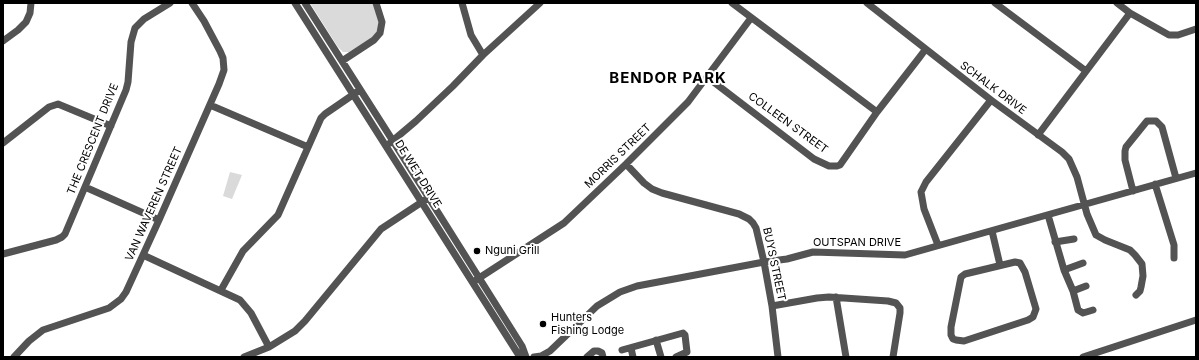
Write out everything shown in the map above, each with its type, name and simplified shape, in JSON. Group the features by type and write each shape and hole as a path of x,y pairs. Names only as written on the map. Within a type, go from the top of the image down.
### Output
{"street":[{"path":"3,41 26,22 30,12 31,3"},
{"name":"THE CRESCENT DRIVE","path":"3,254 56,240 65,234 127,87 131,42 135,28 144,19 170,3"},
{"name":"VAN WAVEREN STREET","path":"14,357 30,340 43,330 101,311 117,303 126,292 223,75 224,65 220,51 204,21 192,3"},
{"name":"DE WET DRIVE","path":"295,3 422,202 522,346 526,357"},
{"name":"DE WET DRIVE","path":"304,3 394,141 429,198 520,357"},
{"path":"342,61 374,40 380,33 382,22 376,3"},
{"path":"462,3 471,35 482,55"},
{"path":"387,146 449,90 482,55 540,3"},
{"path":"732,3 877,112"},
{"name":"SCHALK DRIVE","path":"867,3 925,50 1062,152 1069,160 1077,177 1087,214 1094,232 1098,237 1130,250 1136,255 1142,264 1143,276 1140,291 1136,295"},
{"path":"995,3 1086,71"},
{"path":"1117,3 1130,13 1169,34 1178,35 1196,29"},
{"path":"1038,135 1130,13"},
{"name":"MORRIS STREET","path":"476,280 564,222 626,164 688,102 751,18"},
{"name":"COLLEEN STREET","path":"707,77 814,159 829,166 837,166 840,165 877,112 925,50"},
{"path":"221,290 243,251 278,215 321,118 361,90"},
{"path":"938,245 924,210 921,192 926,182 991,100"},
{"path":"3,143 49,107 58,104 111,126"},
{"path":"210,105 308,147"},
{"path":"1133,191 1124,160 1125,151 1126,147 1147,121 1156,121 1162,127 1176,178"},
{"name":"BUYS STREET","path":"626,164 644,183 662,193 749,218 756,228 764,262 772,306 778,357"},
{"name":"OUTSPAN DRIVE","path":"534,357 541,356 550,351 597,306 637,286 818,252 905,255 1196,172"},
{"path":"1155,184 1174,246 1174,258"},
{"path":"85,187 159,220"},
{"path":"244,357 269,347 288,336 301,326 381,229 429,198"},
{"path":"1048,215 1064,270 1080,312 1084,313 1093,310"},
{"path":"992,231 1000,265"},
{"path":"1055,242 1074,239"},
{"path":"143,255 240,300 245,304 269,347"},
{"path":"1015,262 1020,263 1025,272 1036,310 1035,315 1028,320 964,341 953,339 951,335 951,327 961,277 1000,265 1015,262"},
{"path":"1064,270 1084,264"},
{"path":"1073,291 1086,286"},
{"path":"836,297 846,357"},
{"path":"772,306 817,298 836,297 893,301 899,304 900,313 893,357"},
{"path":"1083,357 1196,320"},
{"path":"622,350 683,333 685,335 687,352 676,357"},
{"path":"656,340 661,357"},
{"path":"631,348 633,357"},
{"path":"587,357 594,351 598,351 602,353 603,357"}],"shaded area":[{"path":"310,3 373,3 380,22 379,30 375,36 349,52 343,52 338,47"},
{"path":"230,172 242,175 232,199 223,196"}],"place":[{"name":"Nguni Grill","path":"477,251"},
{"name":"Hunters Fishing Lodge","path":"543,324"}],"district":[{"name":"BENDOR PARK","path":"668,78"}]}
